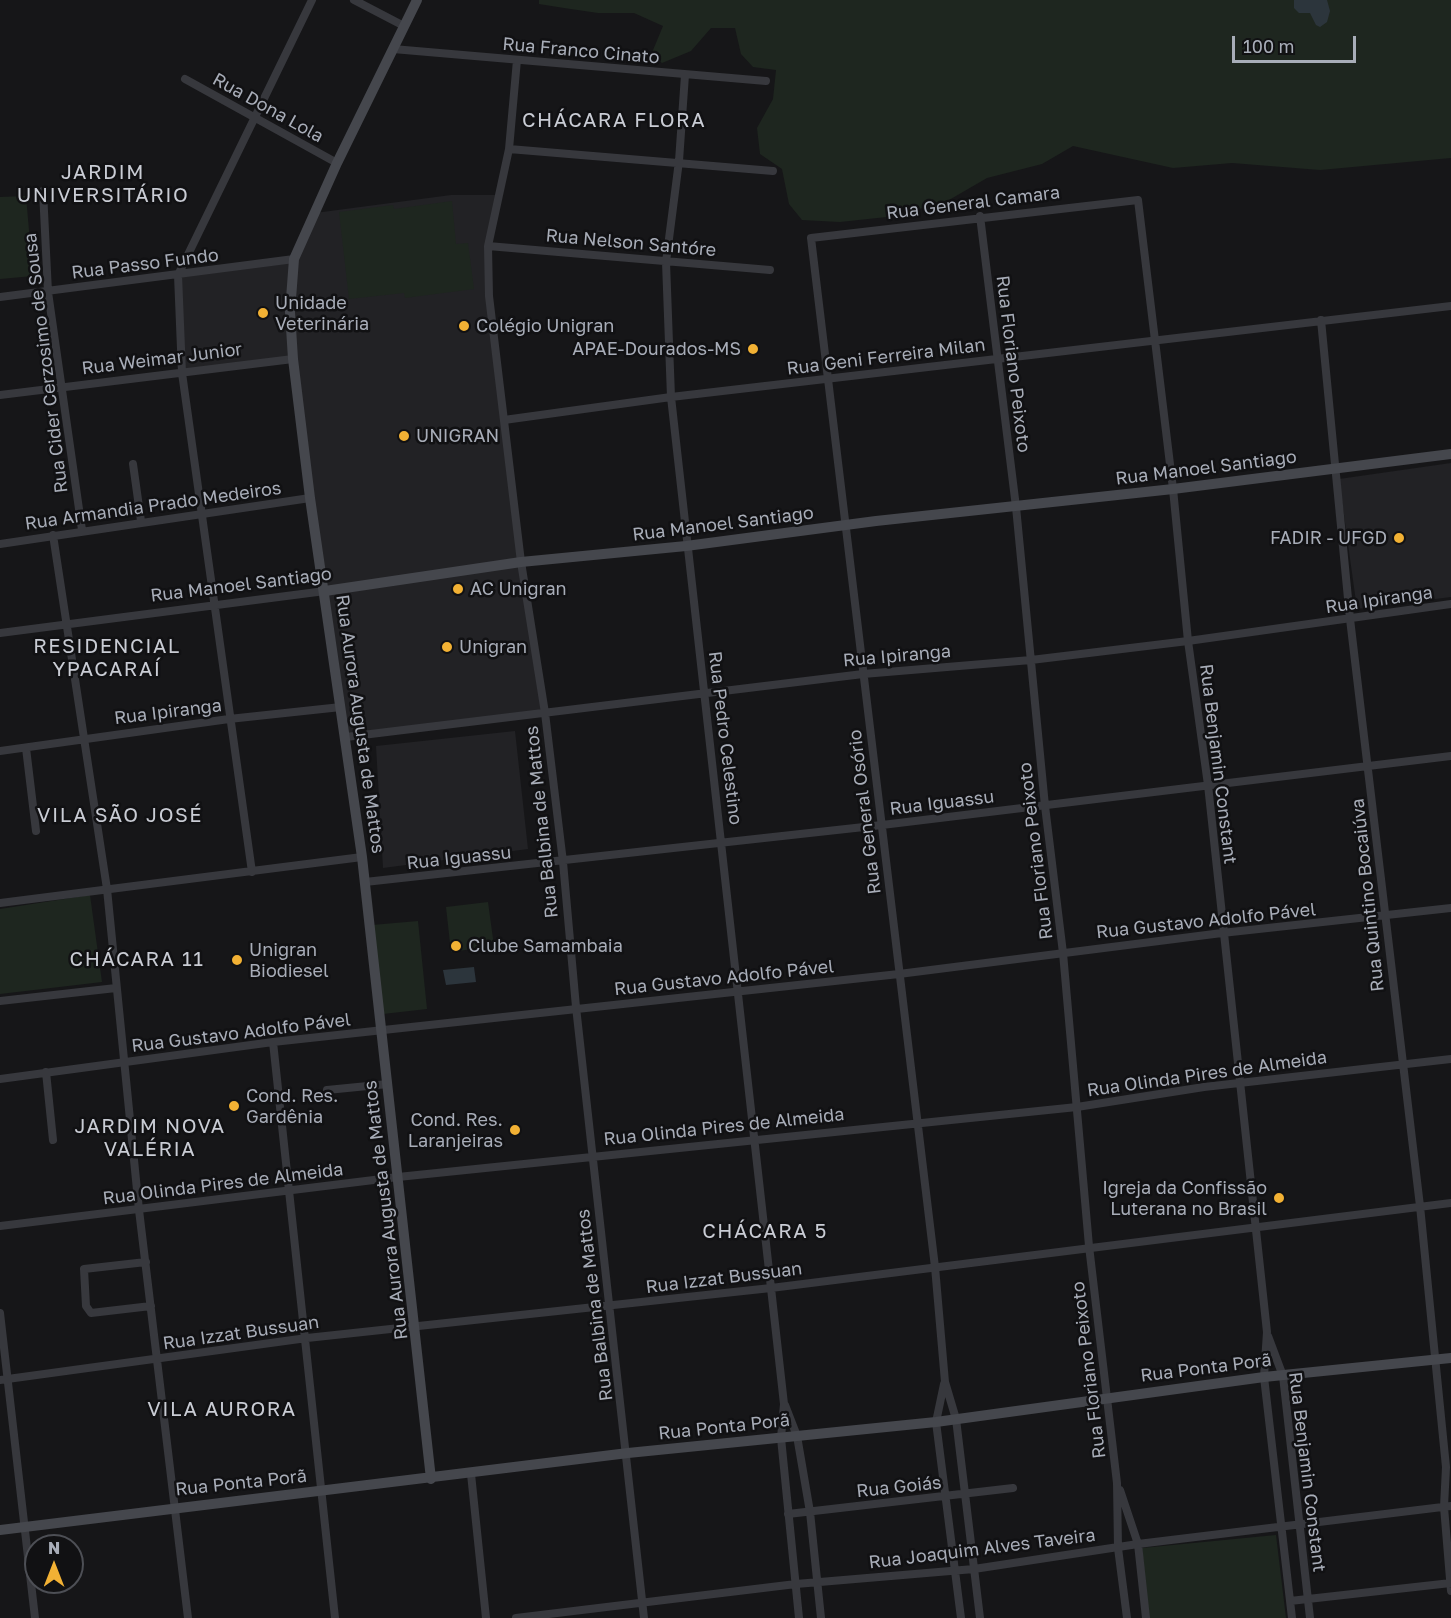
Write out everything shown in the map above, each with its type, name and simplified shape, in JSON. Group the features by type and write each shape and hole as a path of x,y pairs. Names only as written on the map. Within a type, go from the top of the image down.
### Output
{"street":[{"path":"252,872 182,373 178,275 312,0"},
{"path":"354,0 404,26"},
{"name":"Rua Aurora Augusta de Mattos","path":"417,0 337,163 294,259 290,312 293,359 310,498 326,591 362,857 431,1479"},
{"name":"Rua Franco Cinato","path":"393,49 766,81"},
{"name":"Rua Balbina de Mattos","path":"517,60 509,149 488,246 489,296 563,862 576,1007 628,1453 644,1618"},
{"name":"Rua Pedro Celestino","path":"685,75 679,161 666,262 671,397 686,546 723,843 784,1404 780,1438 799,1618"},
{"name":"Rua Dona Lola","path":"185,79 254,120 337,163"},
{"path":"509,149 679,161 773,171"},
{"name":"Rua Cider Cerzosimo de Sousa","path":"44,191 48,292 82,530"},
{"name":"Rua General Camara","path":"811,238 980,216 1138,200"},
{"name":"Rua Benjamin Constant","path":"1138,200 1153,340 1173,489 1188,641 1208,785 1222,933 1256,1226 1267,1332 1264,1377 1292,1618"},
{"name":"Rua Floriano Peixoto","path":"980,216 1016,507 1045,806 1063,953 1089,1246 1117,1483 1118,1548 1127,1618"},
{"name":"Rua General Osório","path":"811,238 917,1121 945,1382 957,1419 980,1618"},
{"name":"Rua Nelson Santóre","path":"488,246 770,270"},
{"name":"Rua Passo Fundo","path":"0,297 294,259"},
{"name":"Rua Geni Ferreira Milan","path":"504,420 671,397 1451,306"},
{"name":"Rua Quintino Bocaiúva","path":"1321,320 1350,619 1420,1206 1433,1360 1446,1467 1451,1585"},
{"name":"Rua Weimar Junior","path":"0,395 293,359"},
{"name":"Rua Manoel Santiago","path":"0,633 326,591 522,562 686,546 1451,454"},
{"path":"133,464 141,521"},
{"name":"Rua Armandia Prado Medeiros","path":"0,544 141,521 310,498"},
{"path":"53,536 107,890 139,1210 188,1618"},
{"name":"Rua Ipiranga","path":"346,737 863,674 1031,660 1188,641 1451,604"},
{"name":"Rua Ipiranga","path":"0,751 229,719 341,707"},
{"path":"26,748 36,831"},
{"name":"Rua Iguassu","path":"365,882 563,862 882,825 1451,756"},
{"path":"0,903 362,857"},
{"name":"Rua Gustavo Adolfo Pável","path":"0,1079 273,1042 576,1007 899,974 1222,933 1384,918 1451,908"},
{"path":"0,1001 116,988"},
{"path":"273,1042 307,1338 335,1618"},
{"name":"Rua Olinda Pires de Almeida","path":"0,1226 398,1177 917,1121 1077,1107 1240,1082 1451,1059"},
{"path":"46,1072 53,1140"},
{"path":"327,1090 388,1084"},
{"name":"Rua Izzat Bussuan","path":"4,1379 158,1360 307,1338 610,1307 1451,1203"},
{"path":"146,1262 84,1269 86,1306 91,1313 151,1306"},
{"path":"0,1313 4,1379 35,1618"},
{"name":"Rua Benjamin Constant","path":"1267,1332 1283,1376 1310,1618"},
{"name":"Rua Ponta Porã","path":"0,1530 176,1506 431,1479 628,1453 936,1422 1264,1377 1451,1358"},
{"name":"Rua General Osório","path":"945,1382 936,1422 961,1618"},
{"name":"Rua Pedro Celestino","path":"784,1404 797,1436 810,1512 821,1618"},
{"name":"Rua Quintino Bocaiúva","path":"1446,1467 1451,1481"},
{"path":"471,1474 486,1618"},
{"name":"Rua Floriano Peixoto","path":"1117,1483 1138,1544 1146,1618"},
{"name":"Rua Goiás","path":"788,1514 1013,1488"},
{"name":"Rua Joaquim Alves Taveira","path":"516,1618 796,1584 974,1569 1138,1544 1447,1507"},
{"path":"1290,1601 1451,1585"}],"shaded area":[{"path":"539,0 1451,0 1451,158 1320,170 1232,163 1173,168 1073,146 1042,164 987,178 949,200 896,216 840,222 802,220 789,204 782,169 760,154 757,128 773,99 776,70 753,67 741,54 735,28 711,28 691,51 662,63 651,55 663,26 634,13 598,13 539,4"},
{"path":"1294,0 1327,0 1330,11 1327,22 1320,27 1316,25 1310,13 1299,13 1294,8"},
{"name":"UNIGRAN","path":"451,195 497,195 488,246 489,296 521,562 545,713 346,737 293,359 182,373 178,275 294,259 315,213"},
{"path":"26,196 33,276 0,279 0,197"},
{"path":"452,201 456,244 468,243 474,289 405,298 404,293 349,299 339,212 393,205 394,209"},
{"name":"FADIR - UFGD","path":"1451,463 1451,597 1357,609 1339,479"},
{"path":"515,731 528,849 383,868 376,746"},
{"path":"90,895 102,982 0,994 0,909"},
{"path":"488,902 494,946 451,952 446,907"},
{"path":"418,921 427,1009 383,1014 372,925"},
{"path":"474,967 476,982 446,985 443,970"},
{"path":"1276,1535 1286,1618 1149,1618 1142,1548"}],"place":[{"name":"Unidade Veterinária","path":"263,313"},
{"name":"Colégio Unigran","path":"464,326"},
{"name":"APAE-Dourados-MS","path":"753,349"},
{"name":"UNIGRAN","path":"404,436"},
{"name":"FADIR - UFGD","path":"1399,538"},
{"name":"AC Unigran","path":"458,589"},
{"name":"Unigran","path":"447,647"},
{"name":"Clube Samambaia","path":"456,946"},
{"name":"Unigran Biodiesel","path":"237,960"},
{"name":"Cond. Res. Gardênia","path":"234,1106"},
{"name":"Cond. Res. Laranjeiras","path":"515,1130"},
{"name":"Igreja da Confissão Luterana no Brasil","path":"1279,1198"}],"district":[{"name":"CHÁCARA FLORA","path":"614,121"},
{"name":"JARDIM UNIVERSITÁRIO","path":"103,184"},
{"name":"RESIDENCIAL YPACARAÍ","path":"107,658"},
{"name":"VILA SÃO JOSÉ","path":"120,816"},
{"name":"CHÁCARA 11","path":"137,960"},
{"name":"JARDIM NOVA VALÉRIA","path":"150,1138"},
{"name":"CHÁCARA 5","path":"765,1232"},
{"name":"VILA AURORA","path":"222,1410"}]}
